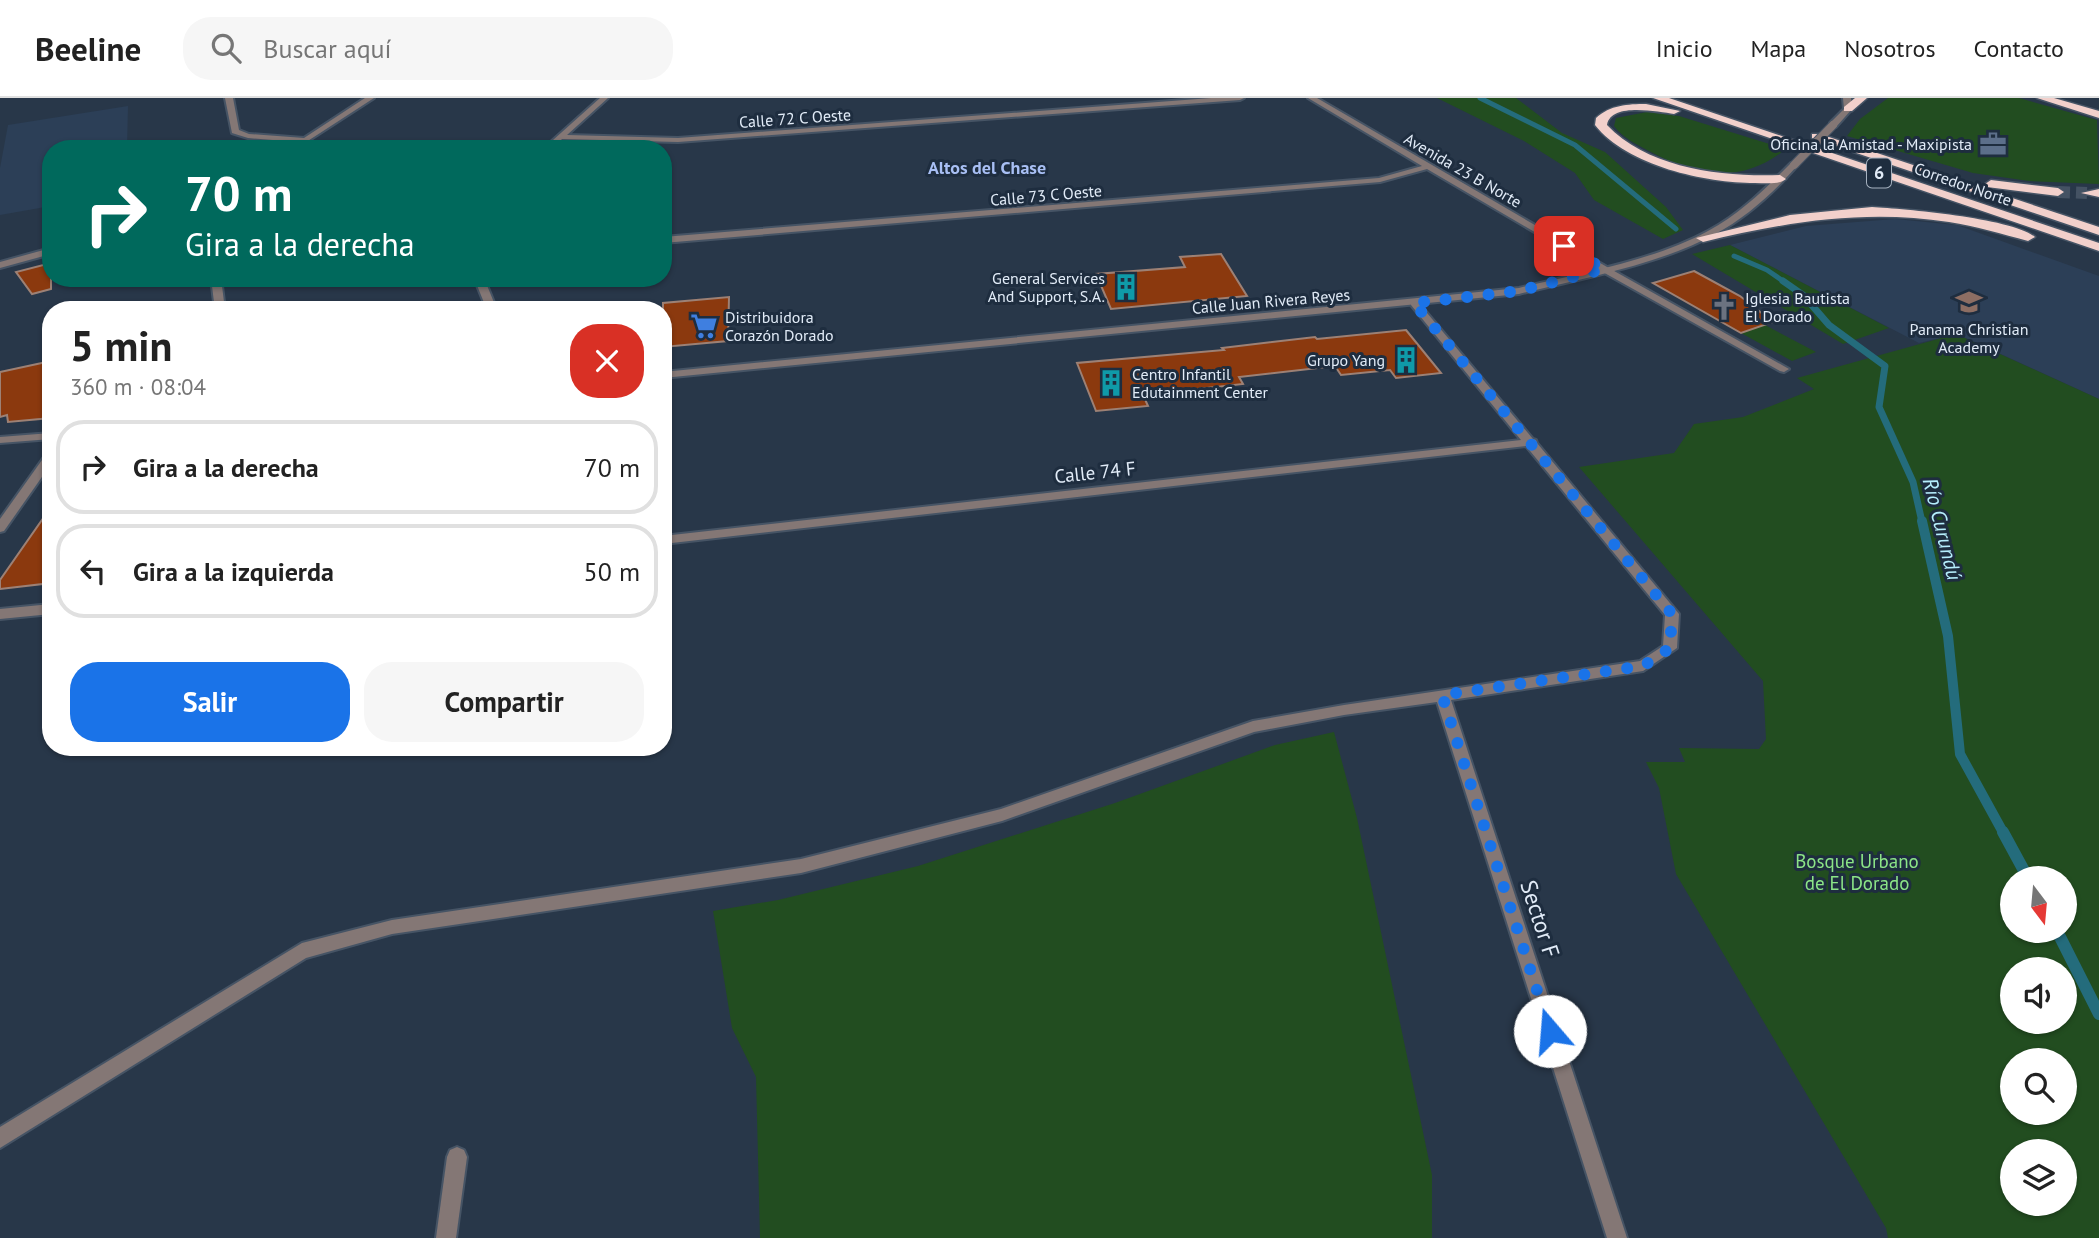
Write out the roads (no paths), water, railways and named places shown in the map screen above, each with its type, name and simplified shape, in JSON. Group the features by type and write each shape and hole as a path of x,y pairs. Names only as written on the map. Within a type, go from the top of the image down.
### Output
{"highway":[{"name":"Corredor Norte","path":"1658,98 2099,247"},
{"path":"1700,98 1740,111"},
{"path":"1848,104 1862,98"},
{"path":"2042,98 2099,115"},
{"path":"1713,116 1656,109 1623,109 1608,112 1602,118 1601,125 1614,138 1678,171 1716,179 1780,178"},
{"name":"Corredor Norte","path":"1805,132 2099,231"},
{"path":"1923,171 2001,186 2058,192"},
{"path":"1703,238 1820,214 1896,213 1942,217 2015,233 2099,260"}],"street":[{"path":"229,98 235,131 248,136 305,140 370,98"},
{"path":"557,140 604,98"},
{"name":"Calle 72 C Oeste","path":"561,136 678,140 1240,98"},
{"name":"Avenida 23 B Norte","path":"1312,98 1604,269 1784,369"},
{"name":"Calle Juan Rivera Reyes","path":"672,374 1519,291 1604,269 1703,238 1755,201 1780,178 1833,125 1848,104"},
{"name":"Calle 73 C Oeste","path":"672,239 1380,180 1429,166"},
{"path":"0,265 42,253"},
{"path":"0,1138 302,951 392,927 801,866 1002,815 1253,727 1442,695 1643,666 1670,648 1672,614 1414,303"},
{"path":"0,440 42,437"},
{"name":"Calle 74 F","path":"672,539 1532,442"},
{"path":"0,528 42,468"},
{"path":"0,614 42,610"},
{"name":"Sector F","path":"1442,695 1617,1238"},
{"path":"446,1238 457,1157"}],"waterway":[{"name":"Río Curundú","path":"1480,98 1575,145 1676,229"},
{"name":"Río Curundú","path":"1734,256 1767,270 1786,283"},
{"name":"Río Curundú","path":"1783,281 1803,295 1829,325 1885,366 1879,407 1913,482 1922,522"},
{"name":"Río Curundú","path":"1922,521 1948,636 1960,754 2004,834"},
{"name":"Río Curundú","path":"2003,832 2021,866"},
{"name":"Río Curundú","path":"2063,943 2099,1014"}],"tunnel":[{"path":"2058,192 2087,193"}],"place":[{"name":"Oficina la Amistad - Maxipista","path":"1993,144"},
{"name":"General Services And Support, S.A.","path":"1126,287"},
{"name":"Panama Christian Academy","path":"1969,302"},
{"name":"Iglesia Bautista El Dorado","path":"1724,307"},
{"name":"Distribuidora Corazón Dorado","path":"704,326"},
{"name":"Grupo Yang","path":"1406,360"},
{"name":"Centro Infantil Edutainment Center","path":"1111,383"}],"district":[{"name":"Altos del Chase","path":"987,168"}],"park label":[{"name":"Bosque Urbano de El Dorado","path":"1857,872"}]}
